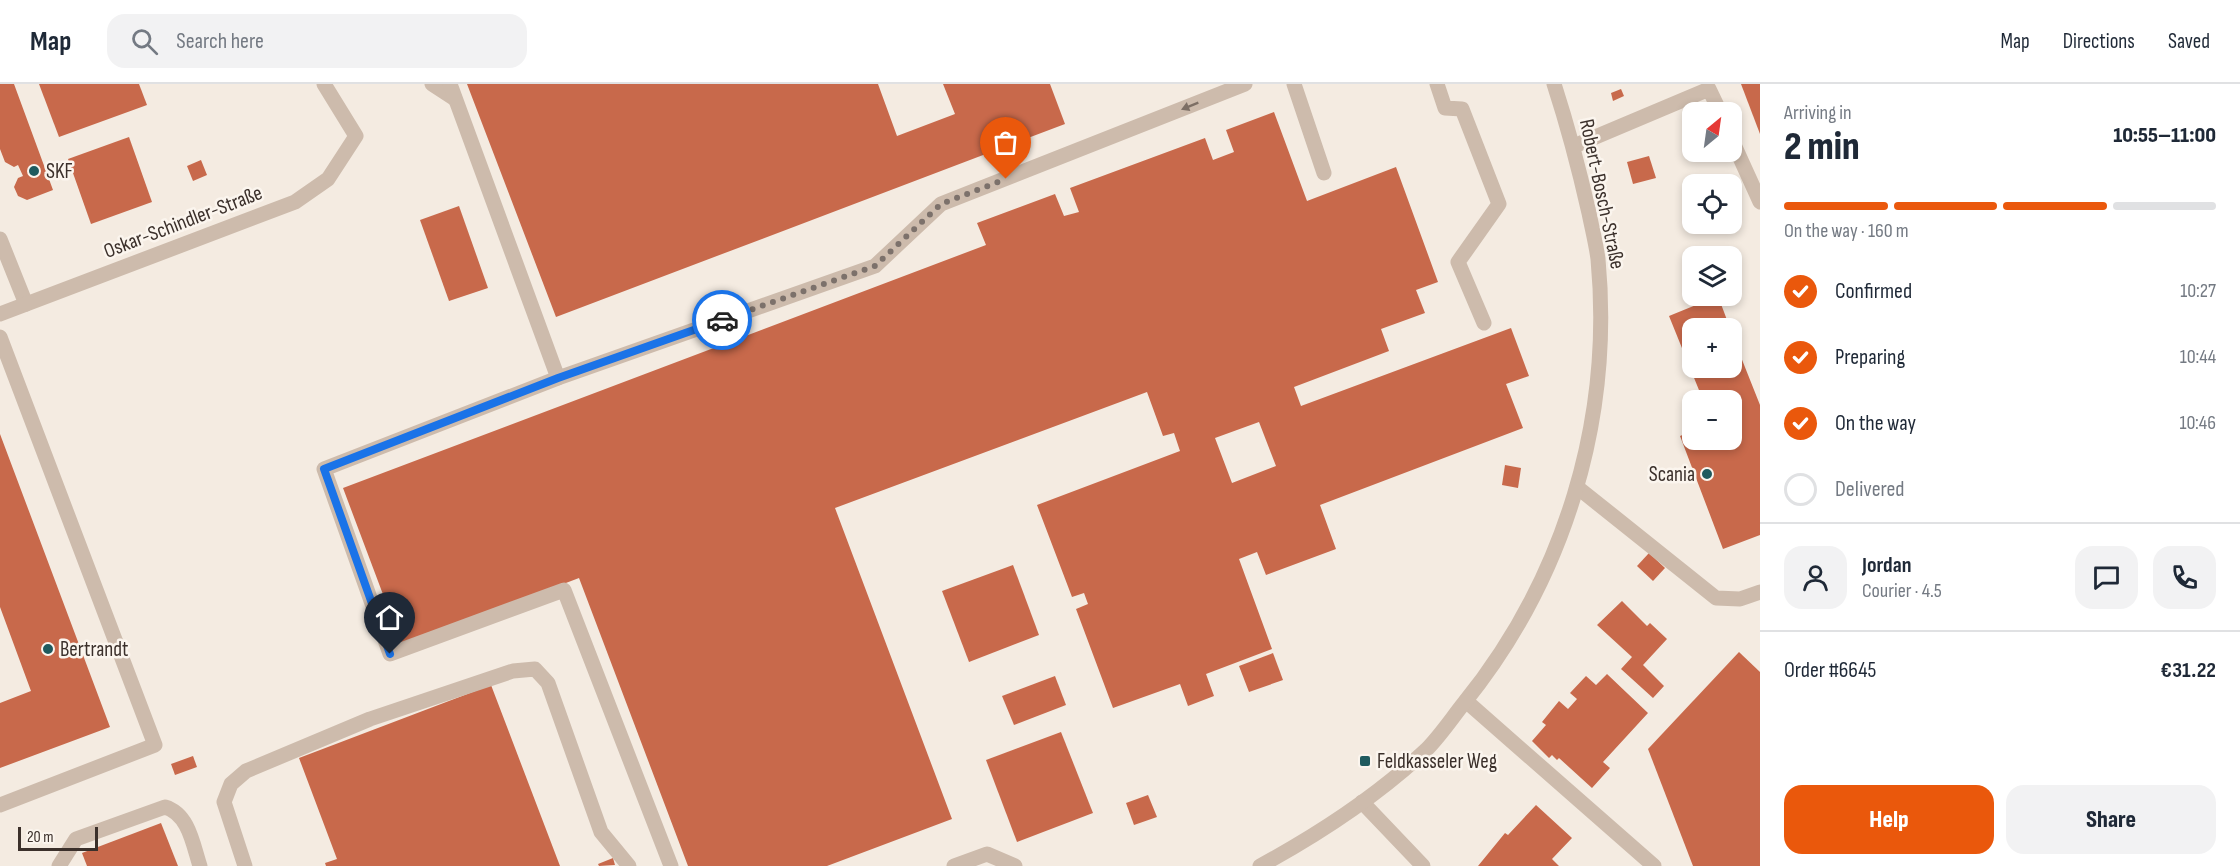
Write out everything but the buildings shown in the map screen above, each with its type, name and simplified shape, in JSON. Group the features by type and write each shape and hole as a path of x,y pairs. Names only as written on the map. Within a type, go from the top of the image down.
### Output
{"street":[{"name":"Oskar-Schindler-Straße","path":"0,314 295,202 328,179 356,136 324,84"},
{"path":"432,84 455,99"},
{"path":"450,84 558,378"},
{"path":"671,866 564,590 390,654 324,469 558,378 875,266 941,204 1245,84"},
{"path":"1294,84 1324,173"},
{"path":"1437,84 1445,108 1462,109 1499,204 1458,262 1484,323"},
{"name":"Robert-Bosch-Straße","path":"1260,866 1384,788 1428,748 1488,675 1540,587 1577,487 1587,453 1600,360 1598,258 1574,146 1554,84"},
{"path":"1574,146 1709,89 1715,102"},
{"path":"1742,162 1760,202"},
{"path":"0,239 26,304"},
{"path":"0,337 155,745 0,805"},
{"path":"1577,487 1716,598 1740,599 1760,592"},
{"path":"245,866 224,802 231,784 246,771 370,720 513,671 535,669 548,683 601,832 629,866"},
{"path":"1466,701 1654,866"},
{"path":"1362,802 1423,866"},
{"path":"59,866 76,839 165,807 174,810 183,818 200,866"},
{"path":"954,866 987,854 1015,866"}],"way so far":[{"path":"722,320 875,266 941,204 1006,179"}],"place":[{"name":"SKF","path":"34,171"},
{"name":"Scania","path":"1707,474"},
{"name":"Bertrandt","path":"48,649"},
{"name":"Feldkasseler Weg","path":"1365,761"}],"route":[{"path":"390,654 324,469 400,442 558,378 722,320"}]}
